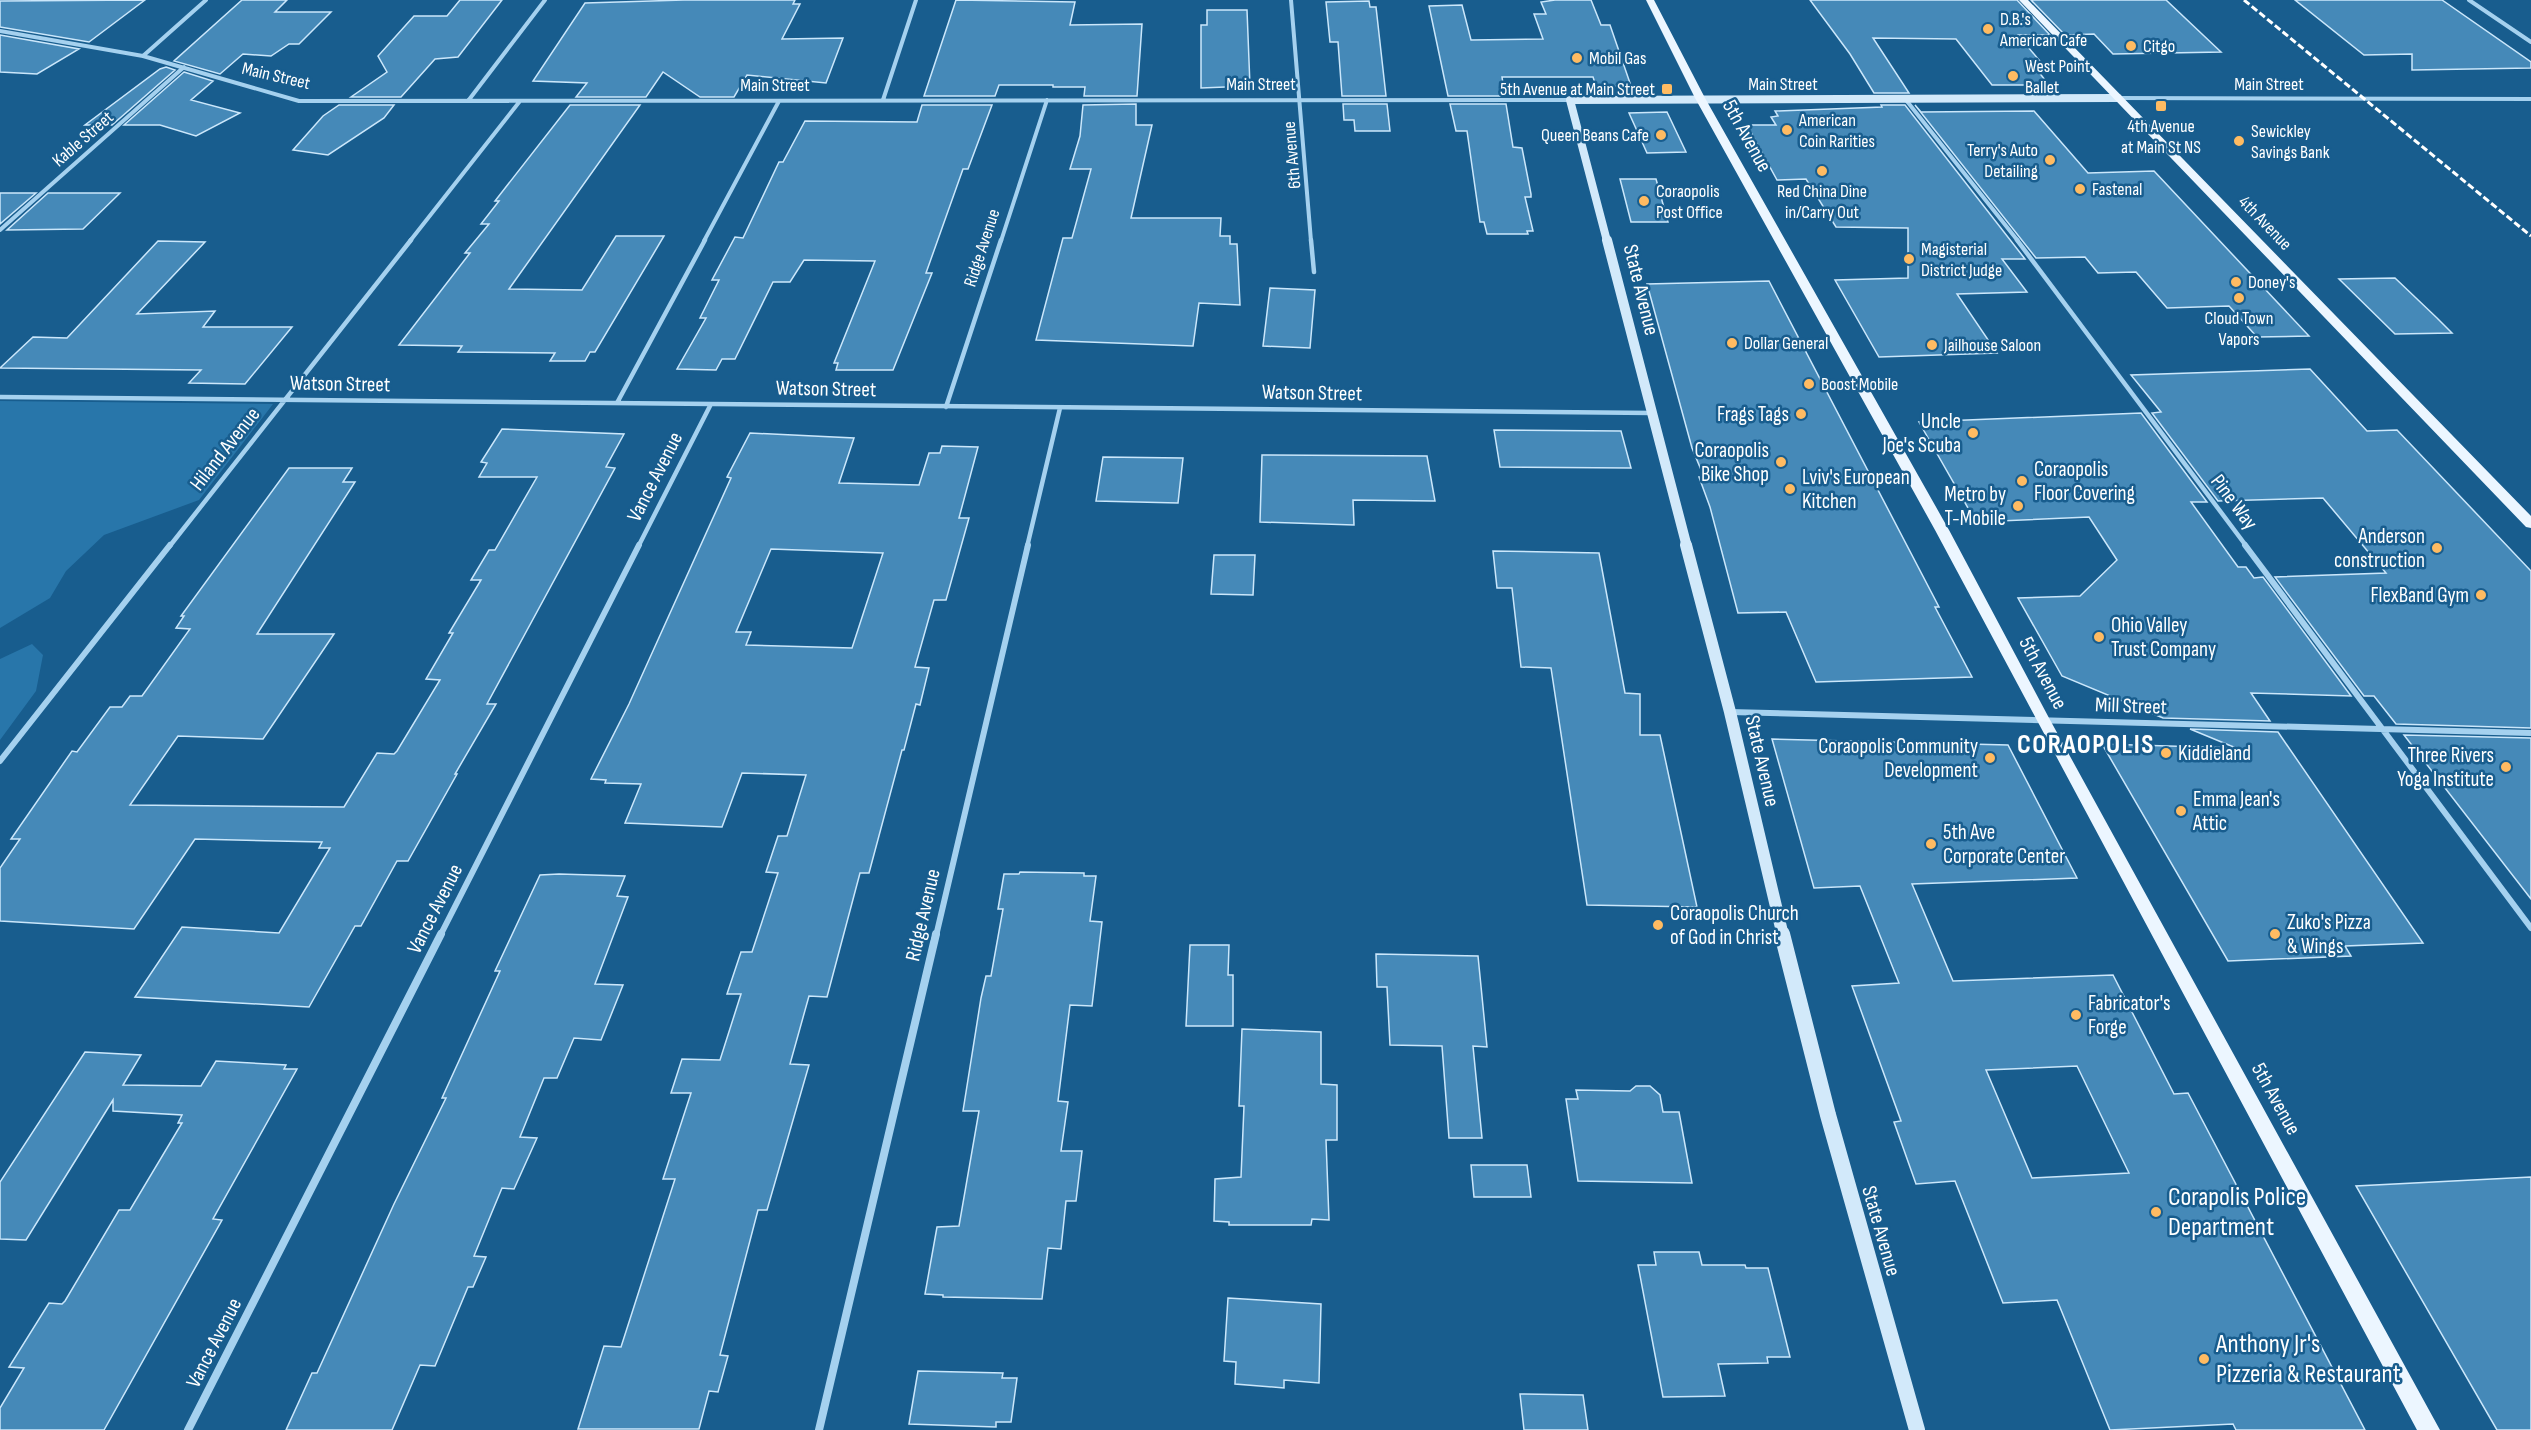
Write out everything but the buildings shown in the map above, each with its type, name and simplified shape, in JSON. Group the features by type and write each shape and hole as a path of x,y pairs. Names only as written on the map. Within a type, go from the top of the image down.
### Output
{"main road":[{"name":"5th Avenue","path":"1650,0 1700,98 1942,530 2042,719 2430,1430"},
{"name":"4th Avenue","path":"2023,0 2531,524"}],"street":[{"path":"143,56 207,0"},
{"path":"468,101 545,0"},
{"path":"883,100 916,0"},
{"name":"6th Avenue","path":"1291,0 1314,272"},
{"path":"2469,0 2531,42"},
{"name":"Main Street","path":"0,31 143,56 299,101 2531,99"},
{"name":"Kable Street","path":"0,230 184,67"},
{"name":"Ridge Avenue","path":"946,406 1047,100"},
{"name":"State Avenue","path":"1570,100 1730,712 1828,1115 1917,1430"},
{"name":"Pine Way","path":"1906,100 2005,224 2531,928"},
{"name":"Hiland Avenue","path":"0,761 520,101"},
{"path":"617,403 778,101"},
{"name":"Watson Street","path":"0,397 1652,413"},
{"name":"Vance Avenue","path":"188,1430 711,404"},
{"name":"Ridge Avenue","path":"819,1430 1060,408"},
{"name":"Mill Street","path":"1730,712 2042,719 2384,731 2531,733"}],"shaded area":[{"path":"0,401 273,404 199,500 104,535 66,571 50,598 0,628"},
{"path":"32,644 43,655 36,691 0,740 0,659"}],"railway":[{"path":"2244,0 2531,236"}],"place":[{"name":"D.B.'s American Cafe","path":"1988,29"},
{"name":"Citgo","path":"2131,46"},
{"name":"Mobil Gas","path":"1577,58"},
{"name":"West Point Ballet","path":"2013,76"},
{"name":"5th Avenue at Main Street","path":"1667,89"},
{"name":"4th Avenue at Main St NS","path":"2161,106"},
{"name":"American Coin Rarities","path":"1787,130"},
{"name":"Queen Beans Cafe","path":"1661,135"},
{"name":"Sewickley Savings Bank","path":"2239,141"},
{"name":"Terry's Auto Detailing","path":"2050,160"},
{"name":"Red China Dine in/Carry Out","path":"1822,171"},
{"name":"Fastenal","path":"2080,189"},
{"name":"Coraopolis Post Office","path":"1644,201"},
{"name":"Magisterial District Judge","path":"1909,259"},
{"name":"Doney's","path":"2236,282"},
{"name":"Cloud Town Vapors","path":"2239,298"},
{"name":"Dollar General","path":"1732,343"},
{"name":"Jailhouse Saloon","path":"1932,345"},
{"name":"Boost Mobile","path":"1809,384"},
{"name":"Frags Tags","path":"1801,414"},
{"name":"Uncle Joe's Scuba","path":"1973,433"},
{"name":"Coraopolis Bike Shop","path":"1781,462"},
{"name":"Coraopolis Floor Covering","path":"2022,481"},
{"name":"Lviv's European Kitchen","path":"1790,489"},
{"name":"Metro by T-Mobile","path":"2018,506"},
{"name":"Anderson construction","path":"2437,548"},
{"name":"FlexBand Gym","path":"2481,595"},
{"name":"Ohio Valley Trust Company","path":"2099,637"},
{"name":"Kiddieland","path":"2166,753"},
{"name":"Coraopolis Community Development","path":"1990,758"},
{"name":"Three Rivers Yoga Institute","path":"2506,767"},
{"name":"Emma Jean's Attic","path":"2181,811"},
{"name":"5th Ave Corporate Center","path":"1931,844"},
{"name":"Coraopolis Church of God in Christ","path":"1658,925"},
{"name":"Zuko's Pizza & Wings","path":"2275,934"},
{"name":"Fabricator's Forge","path":"2076,1015"},
{"name":"Corapolis Police Department","path":"2156,1212"},
{"name":"Anthony Jr's Pizzeria & Restaurant","path":"2204,1359"}],"district":[{"name":"CORAOPOLIS","path":"2086,745"}]}
